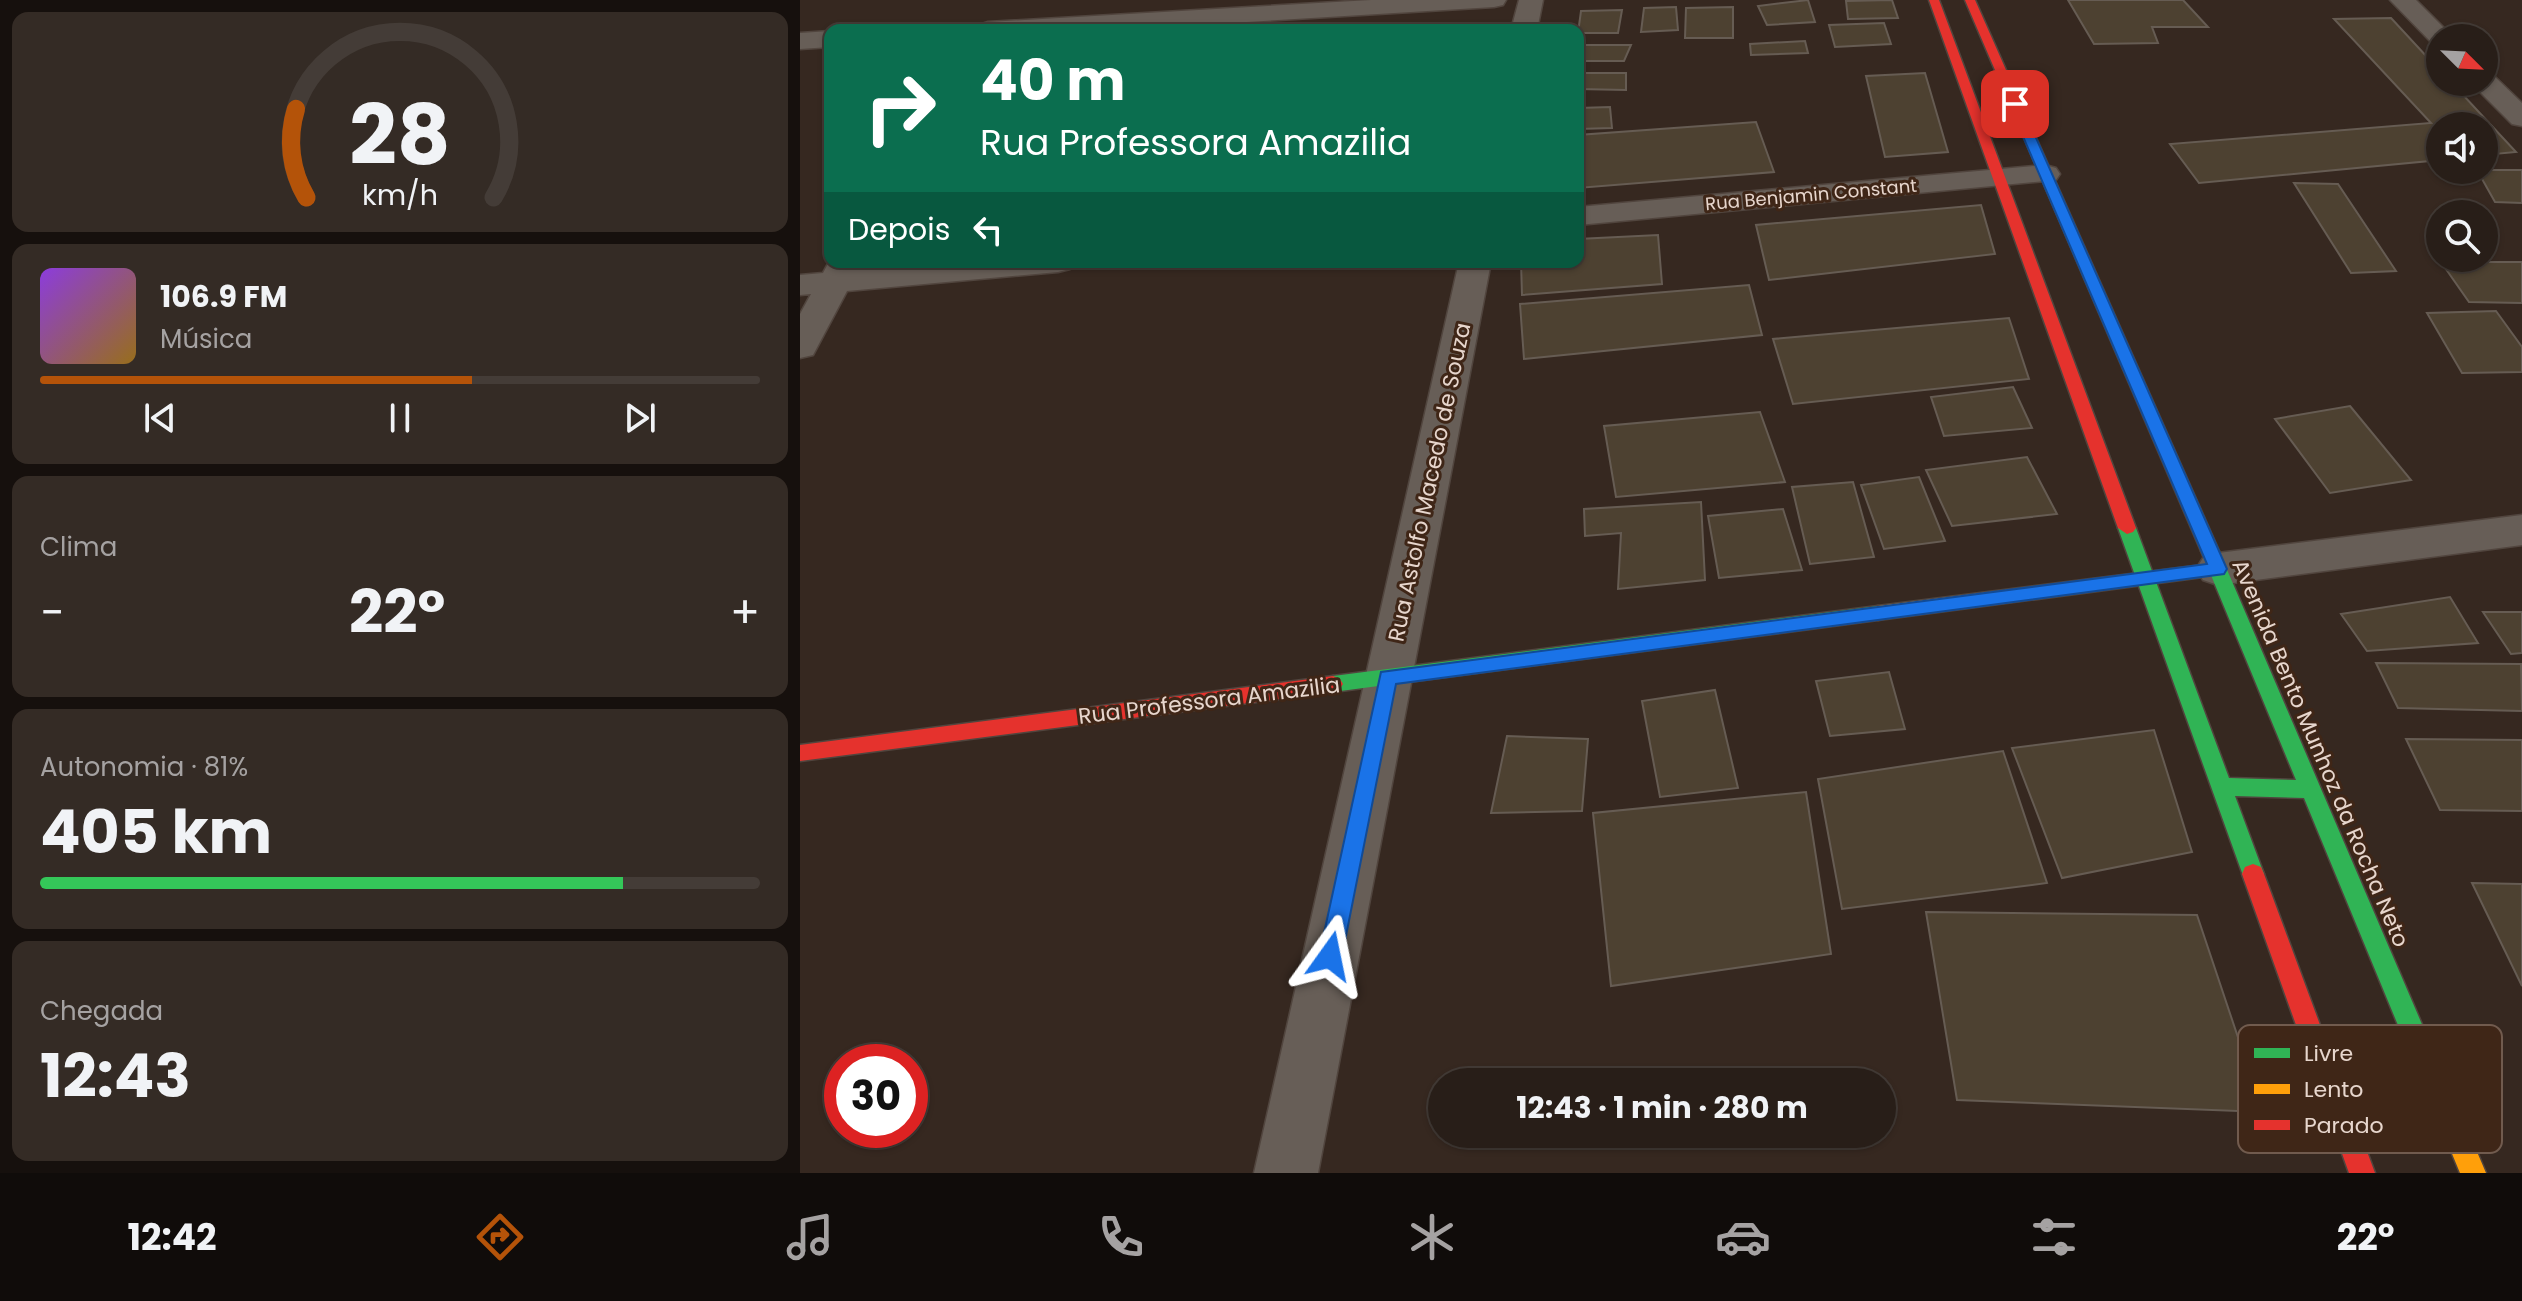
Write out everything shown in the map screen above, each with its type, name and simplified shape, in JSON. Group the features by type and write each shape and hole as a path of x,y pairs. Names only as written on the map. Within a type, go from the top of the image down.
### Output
{"main road":[{"name":"Avenida Bento Munhoz da Rocha Neto","path":"1934,0 1994,105 2045,174 2218,569 2411,1025"},
{"name":"Avenida Bento Munhoz da Rocha Neto","path":"1970,0 1994,105 2000,178 2308,1025"},
{"name":"Rua Professora Amazilia","path":"800,753 2218,569"},
{"path":"2221,787 2311,789"},
{"name":"Avenida Bento Munhoz da Rocha Neto","path":"2355,1153 2362,1173"},
{"name":"Avenida Bento Munhoz da Rocha Neto","path":"2465,1153 2473,1173"}],"street":[{"path":"977,23 1494,0"},
{"path":"1525,24 1531,0"},
{"path":"2402,0 2427,24"},
{"path":"800,41 824,39"},
{"path":"2498,95 2522,118"},
{"name":"Rua Benjamin Constant","path":"1584,215 2045,174"},
{"path":"800,285 839,272 927,268"},
{"name":"Rua Astolfo Macedo de Souza","path":"1286,1173 1474,268"},
{"path":"800,347 839,272"},
{"name":"Rua Professora Amazilia","path":"2218,569 2522,530"}],"building":[{"path":"1808,0 1815,22 1767,25 1758,6"},
{"path":"1892,0 1898,18 1848,19 1846,1"},
{"path":"2068,0 2183,0 2208,27 2152,27 2158,43 2094,44"},
{"path":"1676,7 1678,30 1641,32 1644,8"},
{"path":"1733,7 1733,38 1685,38 1686,8"},
{"path":"1622,10 1618,33 1584,33 1584,24 1579,24 1581,11"},
{"path":"2391,18 2426,56 2426,96 2464,96 2479,112 2426,112 2426,118 2334,19"},
{"path":"1884,23 1891,44 1835,47 1829,25"},
{"path":"1805,41 1808,53 1751,55 1750,44"},
{"path":"1584,45 1631,45 1624,61 1584,61"},
{"path":"1584,73 1626,73 1626,90 1584,89"},
{"path":"1925,73 1948,152 1885,157 1866,76"},
{"path":"1610,107 1612,128 1584,129 1584,108"},
{"path":"1756,122 1774,172 1584,188 1584,135"},
{"path":"2426,123 2426,161 2199,183 2170,144"},
{"path":"2498,133 2516,152 2498,154"},
{"path":"2498,170 2522,170 2522,203 2494,200 2485,184 2498,184"},
{"path":"2294,183 2338,184 2396,271 2351,273"},
{"path":"1981,205 1995,254 1769,280 1756,225"},
{"path":"1658,235 1662,284 1522,295 1521,268 1584,268 1584,239"},
{"path":"2498,262 2522,262 2522,303 2469,302 2448,272 2498,272"},
{"path":"1749,285 1762,335 1524,359 1520,304"},
{"path":"2496,311 2522,347 2522,372 2462,373 2427,313"},
{"path":"2009,318 2029,379 1793,404 1773,339"},
{"path":"2013,387 2032,428 1944,436 1931,397"},
{"path":"2350,406 2411,480 2330,493 2275,419"},
{"path":"1760,412 1785,482 1616,497 1604,426"},
{"path":"2027,457 2057,514 1952,526 1926,470"},
{"path":"1919,477 1945,541 1884,549 1861,485"},
{"path":"1853,482 1874,557 1810,564 1792,487"},
{"path":"1701,502 1705,580 1618,589 1621,533 1585,536 1584,509"},
{"path":"1783,509 1802,570 1719,578 1708,516"},
{"path":"2450,597 2478,643 2367,651 2341,614"},
{"path":"2483,612 2522,612 2522,653 2511,654"},
{"path":"2376,663 2521,664 2522,711 2398,708"},
{"path":"1889,672 1905,729 1830,736 1816,681"},
{"path":"1715,690 1738,788 1660,797 1642,701"},
{"path":"2154,730 2192,852 2062,878 2012,748"},
{"path":"1507,736 1588,739 1582,811 1491,813"},
{"path":"2406,739 2522,740 2522,811 2440,810"},
{"path":"2003,751 2047,883 1842,909 1818,779"},
{"path":"1806,792 1831,954 1611,986 1593,813"},
{"path":"2472,883 2522,884 2522,986"},
{"path":"1926,912 2197,915 2238,1037 2238,1111 1957,1100"}],"traffic: fast":[{"path":"2127,528 2253,874"},
{"path":"2210,551 2410,1025"},
{"path":"1333,684 1878,613"},
{"path":"2221,787 2311,789"}],"traffic: slow":[{"path":"1878,613 2218,569"},
{"path":"2465,1153 2473,1173"}],"traffic: jam":[{"path":"1934,0 2127,528"},
{"path":"1970,0 2210,551"},
{"path":"800,753 1333,684"},
{"path":"2253,874 2308,1025"},
{"path":"2355,1153 2362,1173"}],"route":[{"path":"1330,956 1388,677 2218,569 2015,104"}]}
